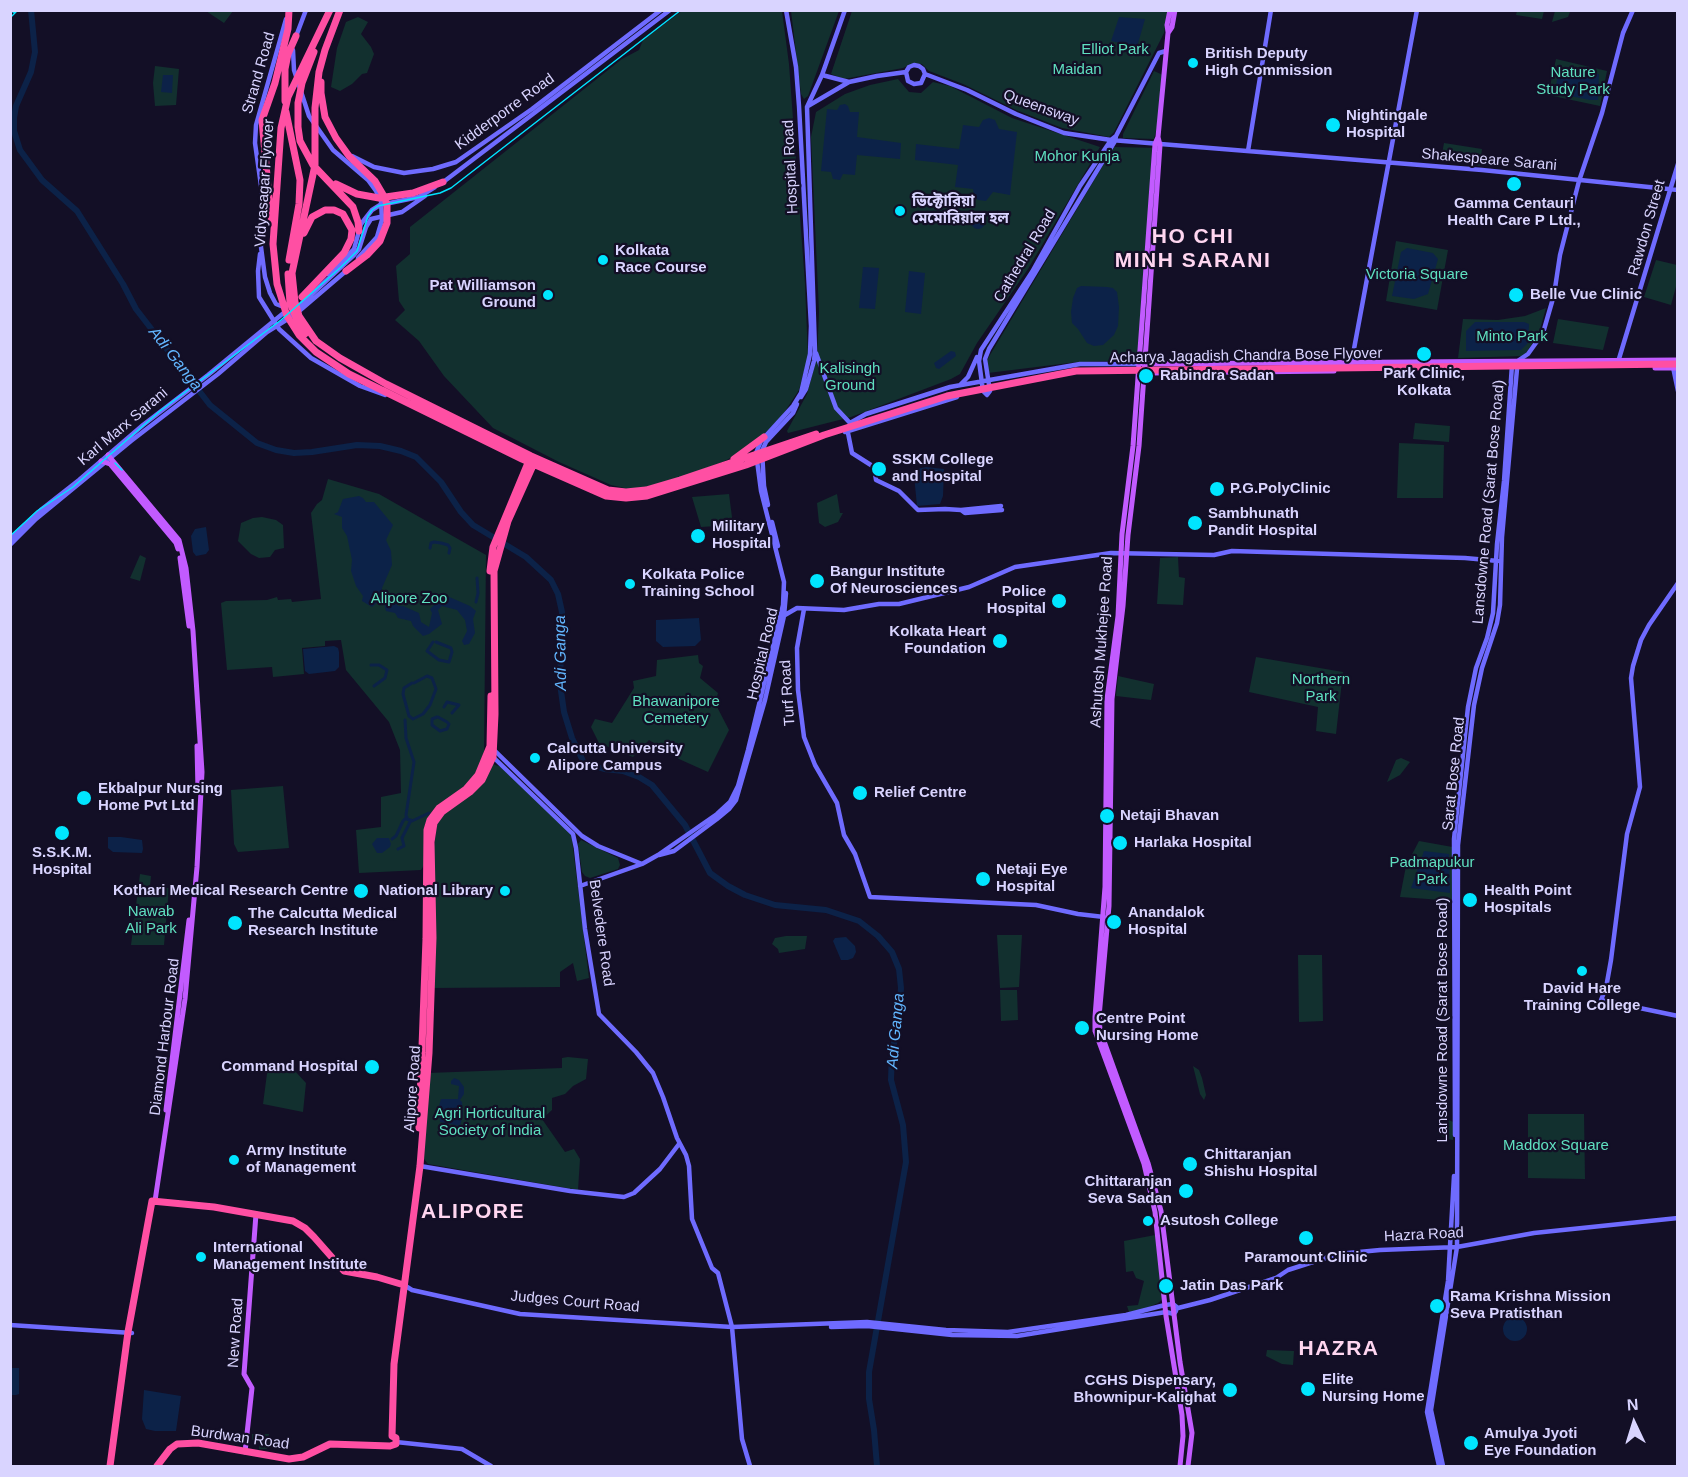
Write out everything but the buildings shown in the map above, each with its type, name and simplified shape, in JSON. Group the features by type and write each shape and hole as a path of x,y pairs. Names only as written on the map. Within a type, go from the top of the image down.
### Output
{"highway":[{"path":"273,244 262,120 275,83 288,29 289,10"},
{"name":"Vidyasagar Flyover","path":"330,10 288,97 284,113 273,244 274,269 282,305 299,335 333,365 416,402 532,460 608,490 626,492 681,483"},
{"name":"Vidyasagar Flyover","path":"340,10 325,50 316,93 315,165 292,279 295,302 300,316 316,341 384,387"},
{"path":"325,21 302,83 297,114 300,141 306,154 323,176 349,201 356,214 359,231"},
{"path":"296,36 288,54 284,88 287,117 300,180 299,204 288,267 290,303 300,327 321,351 384,387"},
{"path":"325,50 321,93 325,117 346,152 380,188 385,198 387,217 383,234 374,249 345,271"},
{"path":"323,176 357,194 379,198 413,193 440,184"},
{"path":"297,249 312,217 318,213 334,210 343,214 352,230 351,239 344,253 302,297"},
{"name":"Acharya Jagadish Chandra Bose Flyover","path":"759,456 850,427 958,388 1074,368 1664,361 1676,363"},
{"name":"Acharya Jagadish Chandra Bose Flyover","path":"873,417 956,393 1076,371 1676,363"},
{"path":"681,483 850,427"},
{"path":"730,463 746,448 764,437"},
{"path":"681,483 730,463 759,456"},
{"path":"492,752 496,549 532,460"},
{"name":"Alipore Road","path":"394,1439 394,1364 425,1110 432,994 431,842 434,823 442,812 470,792 482,780 492,752"},
{"name":"Judges Court Road","path":"154,1201 293,1221 315,1237 344,1271 404,1285"},
{"name":"Diamond Harbour Road","path":"111,1467 130,1332 154,1201"},
{"path":"377,1277 405,1277"},
{"name":"Burdwan Road","path":"157,1467 170,1449 177,1444 198,1443 289,1459 303,1457 330,1444 394,1445 394,1439"}],"main road":[{"name":"Strand Road","path":"272,297 265,277 261,247 262,194 255,143 256,125 289,10"},
{"name":"Strand Road","path":"277,326 313,299 370,247 382,220 381,201 376,191 368,180 333,150 309,116 294,70 292,55 296,36 306,10"},
{"name":"Kidderporre Road","path":"346,152 383,170 416,172 433,170 456,162 661,10"},
{"path":"367,220 402,212 670,10"},
{"name":"Hospital Road","path":"658,855 666,854 701,831 729,809 736,800 760,718 785,599 786,581 757,446 793,406 801,393 810,354 811,326 799,108 796,67 786,10"},
{"path":"807,107 822,75 845,10"},
{"name":"Ashutosh Mukhejee Road","path":"1097,1030 1107,822 1107,699 1139,446 1141,364 1157,144 1170,10"},
{"path":"1168,33 1173,24 1175,10"},
{"path":"1248,151 1271,10"},
{"path":"1351,371 1417,10"},
{"path":"1515,360 1528,354 1544,333 1556,288 1560,255 1579,181 1602,113 1623,33 1633,10"},
{"name":"Cathedral Road","path":"987,392 989,379 985,359 989,349 1114,139 1155,60 1161,51 1166,51"},
{"path":"799,108 807,107 849,82 906,72 914,65 924,69 925,74 921,83 914,84 908,81 906,72"},
{"name":"Queensway","path":"925,74 1064,133 1157,144"},
{"path":"822,75 849,82"},
{"name":"Hospital Road","path":"759,456 766,442 793,413 806,389 814,361 807,107"},
{"name":"Cathedral Road","path":"960,385 968,377 979,354 1032,272 1080,186 1114,139"},
{"name":"Shakespeare Sarani","path":"1157,144 1388,162 1677,190"},
{"name":"Rawdon Street","path":"1617,368 1677,164"},
{"path":"10,544 36,519 131,441 277,326 354,255 359,249 367,220 380,205 419,197 440,184"},
{"name":"Karl Marx Sarani","path":"10,539 42,509 153,416 208,375 290,308 349,255 356,244 359,231 367,220"},
{"path":"261,247 258,271 259,297 277,326 300,350 333,372 360,386 416,402"},
{"path":"263,303 272,297 280,307 290,308"},
{"name":"Hospital Road","path":"815,351 836,408 850,427 852,453 874,467 876,480 899,491 918,510 961,510 965,513 1001,508"},
{"path":"979,354 982,381 987,392"},
{"path":"850,427 866,414 960,385 1080,364 1515,360 1619,360 1676,363"},
{"name":"Lansdowne Road (Sarat Bose Road)","path":"1441,1467 1431,1410 1443,1338 1454,1247 1454,839 1467,715 1476,668 1493,613 1515,360"},
{"path":"850,427 955,398 1078,374 1617,368 1676,363"},
{"path":"1676,363 1677,390"},
{"path":"208,375 218,374"},
{"name":"Diamond Harbour Road","path":"108,455 179,540 186,568 192,620 202,772 197,867 185,999 154,1201"},
{"name":"Diamond Harbour Road","path":"101,461 111,464 176,543 182,568 195,680 198,783 191,903 154,1201"},
{"path":"785,599 797,608 804,609 844,610 879,604 899,604 969,586 1015,567 1084,556 1214,555 1232,551 1498,561"},
{"name":"Ashutosh Mukhejee Road","path":"1097,1030 1109,906 1111,709 1123,606 1124,554"},
{"path":"1677,583 1641,640 1633,666 1631,678 1640,787 1627,834 1611,960 1606,988 1601,1000 1677,1016"},
{"path":"580,886 642,864 717,814 730,802 738,786 782,615 797,608"},
{"name":"Turf Road","path":"804,609 797,648 801,725 808,751 837,803 844,835 858,861 870,897 1036,905 1104,917"},
{"path":"492,752 573,830 598,846 642,864"},
{"name":"Belvedere Road","path":"573,830 585,933 599,1014 653,1073 689,1166 692,1219 712,1268 718,1273 732,1328 742,1439 750,1467"},
{"path":"575,842 577,837 582,836"},
{"path":"1097,1030 1149,1180 1182,1415 1180,1467"},
{"path":"1097,1030 1153,1179 1162,1216 1192,1433 1188,1467"},
{"path":"420,1163 551,1188 624,1197 634,1194 681,1145"},
{"name":"New Road","path":"244,1452 252,1388 244,1374 256,1214"},
{"name":"Hazra Road","path":"1165,1305 1175,1306 1259,1284 1281,1276 1288,1270 1338,1254 1387,1249 1454,1247 1534,1233 1677,1218"},
{"name":"Lansdowne Road (Sarat Bose Road)","path":"1441,1467 1427,1412 1454,1247"},
{"name":"Judges Court Road","path":"404,1285 412,1290 520,1314 617,1323 732,1328"},
{"path":"732,1328 867,1324 1008,1332 1126,1315 1165,1305"},
{"path":"913,1328 952,1335 1017,1336 1166,1312 1174,1314"},
{"path":"732,1328 867,1324"},
{"path":"10,1325 130,1332"},
{"path":"394,1439 462,1449 490,1467"}],"green space":[{"path":"1517,10 1544,11 1542,19 1516,15"},
{"path":"206,11 233,11 224,23"},
{"name":"Kolkata Race Course","path":"682,11 782,11 789,64 808,357 799,390 782,416 752,446 723,462 681,477 646,487 629,489 611,485 559,462 493,428 444,376 419,341 395,320 405,310 399,301 396,266 410,254 410,227 622,59 639,50 643,40"},
{"path":"791,11 839,11 808,96 804,99 801,94"},
{"name":"Maidan","path":"852,11 1168,11 1164,33 1114,132 1109,137 1062,128 929,71 922,64 914,63 903,68 844,79 831,74"},
{"path":"1555,11 1570,12 1568,17 1552,22"},
{"path":"358,17 368,22 361,34 374,54 367,73 362,74 340,91 331,87 337,48 346,22"},
{"name":"Nature Study Park","path":"1556,59 1607,71 1600,106 1548,95"},
{"path":"155,66 179,69 176,105 155,106 153,83"},
{"name":"Maidan","path":"1154,71 1163,75 1160,114 1154,139 1123,138 1123,134"},
{"path":"898,79 909,92 921,93 933,82 950,86 1012,118 1100,147 1028,269 977,343 960,374 851,417 788,433 807,394 817,357 819,312 811,137 816,112 845,94 870,85"},
{"path":"1444,143 1482,149 1480,166 1441,159"},
{"path":"1114,147 1161,148 1152,218 1141,360 1077,362 988,373 987,360"},
{"name":"Victoria Square","path":"1396,241 1448,250 1437,310 1386,301"},
{"path":"1656,260 1677,265 1677,283 1671,305 1644,297"},
{"name":"Minto Park","path":"1546,308 1539,333 1524,356 1458,358 1463,319 1498,320 1525,316"},
{"path":"1558,319 1609,327 1603,350 1553,343"},
{"path":"1415,423 1450,426 1449,442 1413,439"},
{"path":"1399,443 1444,445 1443,498 1397,498"},
{"name":"Alipore Zoo","path":"328,479 379,494 486,555 484,752 475,777 466,787 433,810 426,823 424,865 421,870 359,873 356,830 381,827 381,797 401,793 400,750 389,722 346,670 341,640 325,641 325,646 302,648 304,674 273,677 272,667 227,670 221,603 267,600 277,597 278,600 291,599 292,602 321,599 311,513 322,500"},
{"path":"729,494 733,525 701,527 692,497"},
{"path":"837,494 840,513 843,513 838,522 825,527 819,523 817,503"},
{"path":"262,517 276,520 283,525 284,548 275,550 270,557 259,558 251,554 238,541 241,523"},
{"path":"140,555 146,558 140,581 130,578"},
{"path":"1178,557 1179,577 1185,578 1183,605 1157,604 1160,558"},
{"name":"Bhawanipore Cemetery","path":"698,655 699,663 703,666 700,678 718,693 715,703 729,730 708,772 679,759 649,740 633,757 599,743 591,727 595,719 612,723 634,688 633,681 656,676 657,660"},
{"name":"Northern Park","path":"1256,657 1343,672 1336,734 1316,731 1318,707 1249,692"},
{"path":"1118,676 1154,684 1151,700 1116,696"},
{"path":"1401,758 1410,762 1400,775 1387,782 1396,760"},
{"name":"National Library","path":"490,763 501,767 571,832 589,978 577,981 573,963 560,972 560,987 433,988 432,860 438,818"},
{"path":"283,786 289,848 238,852 234,844 231,790"},
{"path":"581,840 618,858 620,865 618,869 590,878 585,876 582,872 578,844"},
{"name":"Padmapukur Park","path":"1419,841 1458,848 1456,901 1400,897 1406,866"},
{"name":"Nawab Ali Park","path":"140,874 151,876 150,886 169,888 164,945 131,945"},
{"path":"997,935 1022,935 1019,987 1000,988"},
{"path":"807,936 805,949 779,953 772,944 775,938"},
{"path":"1298,955 1322,955 1323,1021 1299,1022"},
{"path":"1000,990 1017,990 1018,1020 1001,1021"},
{"name":"Agri Horticultural Society of India","path":"562,1058 588,1059 586,1079 573,1086 565,1094 552,1098 552,1110 542,1119 565,1152 574,1149 580,1159 578,1190 428,1164 424,1159 428,1073 562,1068"},
{"path":"268,1066 294,1070 306,1083 303,1112 263,1104"},
{"path":"1193,1066 1199,1070 1202,1078 1206,1095 1204,1100 1200,1094"},
{"name":"Maddox Square","path":"1528,1114 1584,1114 1585,1179 1528,1178"},
{"path":"1449,1120 1453,1122 1453,1140 1437,1133"},
{"name":"Jatin Das Park","path":"1155,1235 1163,1299 1142,1310 1129,1312 1127,1306 1138,1305 1144,1281 1136,1278 1133,1271 1126,1272 1124,1241"},
{"path":"1267,1350 1294,1351 1293,1365 1282,1364 1266,1356"},
{"path":"252,1434 269,1434 267,1449 259,1449 259,1440 252,1440"}],"water":[{"path":"1119,17 1145,19 1137,47 1111,41"},
{"path":"1566,67 1599,74 1598,100 1555,93 1558,72"},
{"path":"163,75 173,75 172,93 161,92"},
{"path":"845,104 850,112 859,112 857,137 901,143 900,159 857,155 855,175 843,174 840,180 833,179 831,172 821,171 827,109 837,110 840,105"},
{"path":"989,118 995,120 999,129 1017,132 1010,195 993,192 986,201 978,200 974,196 973,189 955,187 958,165 915,160 916,144 959,149 963,125 979,127 983,120"},
{"path":"978,215 983,217 985,222 983,227 978,229 973,227 971,222 973,217"},
{"path":"1407,248 1433,253 1438,259 1428,294 1414,299 1392,296 1401,252"},
{"path":"863,267 879,268 875,309 859,308"},
{"path":"909,271 925,273 921,314 905,312"},
{"path":"1081,286 1113,288 1117,292 1118,326 1114,335 1103,345 1094,346 1087,343 1072,323 1073,298 1077,288"},
{"path":"1475,322 1524,322 1529,324 1528,343 1521,350 1466,351 1466,331"},
{"path":"951,351 955,352 956,356 939,369 936,368 934,363"},
{"path":"926,467 944,469 943,496 940,504 917,506 914,475 917,469"},
{"path":"359,496 366,502 374,502 393,525 386,540 391,551 392,565 382,588 381,598 395,601 398,606 419,613 421,622 429,627 432,613 430,609 441,598 447,596 470,606 476,611 473,619 475,633 469,644 464,645 462,641 467,631 465,620 457,610 442,606 438,610 442,624 423,636 411,621 398,618 395,613 386,611 384,603 378,602 372,607 362,601 363,596 356,586 351,571 352,560 347,536 342,528 342,517 334,514 338,512 343,499"},
{"path":"206,527 209,550 206,554 196,556 193,552 191,536 195,529"},
{"path":"699,618 701,640 695,646 663,647 656,641 656,620"},
{"path":"334,646 339,652 339,667 335,671 309,674 305,671 303,649"},
{"path":"108,837 142,840 142,853 113,852 108,848"},
{"path":"377,838 389,838 391,844 382,853 377,853 372,844"},
{"path":"1424,851 1449,854 1450,893 1411,888"},
{"path":"846,937 855,946 856,952 853,958 841,960 833,941 835,938"},
{"path":"454,1078 459,1080 464,1087 464,1094 460,1100 463,1114 460,1126 440,1122 441,1099 458,1099 459,1086 451,1084"},
{"path":"1515,1317 1520,1318 1526,1324 1526,1334 1520,1340 1515,1341 1510,1340 1504,1334 1503,1329 1504,1324 1510,1318"},
{"path":"10,1368 19,1368 19,1394 16,1395 11,1395"},
{"path":"144,1390 181,1396 176,1431 146,1429 142,1419"}],"waterway":[{"name":"Adi Ganga","path":"31,10 35,52 31,72 16,106 14,118 14,131 20,150 42,180 77,211 136,309 210,405 257,443 276,450 294,453 357,445 380,446 416,457 441,482 461,512 473,525 526,557 551,580 558,594 562,612 560,684 564,712 572,738 584,763 604,769 623,771 652,785 685,825 710,873 728,886 745,895 775,905 826,910 859,921 878,936 892,952 899,969 901,988 898,1027 892,1051 891,1080 903,1125 906,1162 869,1372 869,1399 877,1466"},
{"path":"430,548 431,543 441,543 448,545 449,553"},
{"path":"476,602 477,578"},
{"path":"433,642 427,651 439,660 449,662 451,648 436,642"},
{"path":"371,665 379,665 387,670 385,678 374,686"},
{"path":"412,683 404,688 403,694 409,716 413,719 423,714 430,705 436,689 432,678 427,676 414,683"},
{"path":"444,707 447,702 459,705 452,713"},
{"path":"437,717 432,719 432,725 440,731 447,729 449,724 438,717"},
{"path":"405,720 406,738 414,762 407,819 412,821 429,813"},
{"path":"392,839 407,817"},
{"path":"398,849 404,846 402,838 411,820"}],"tram line":[{"path":"10,536 37,511 73,487 160,411 281,320 341,267 357,251 372,210 378,206 440,193 451,188 681,10"},
{"path":"115,463 122,470"}],"railway":[{"path":"10,16 16,10"}],"place":[{"name":"British Deputy High Commission","path":"1193,63"},
{"name":"Nightingale Hospital","path":"1333,125"},
{"name":"Gamma Centauri Health Care P Ltd.,","path":"1514,184"},
{"name":"ভিক্টোরিয়া মেমোরিয়াল হল","path":"900,211"},
{"name":"Kolkata Race Course","path":"603,260"},
{"name":"Pat Williamson Ground","path":"548,295"},
{"name":"Belle Vue Clinic","path":"1516,295"},
{"name":"Park Clinic, Kolkata","path":"1424,354"},
{"name":"Rabindra Sadan","path":"1146,376"},
{"name":"SSKM College and Hospital","path":"879,469"},
{"name":"P.G.PolyClinic","path":"1217,489"},
{"name":"Sambhunath Pandit Hospital","path":"1195,523"},
{"name":"Military Hospital","path":"698,536"},
{"name":"Bangur Institute Of Neurosciences","path":"817,581"},
{"name":"Kolkata Police Training School","path":"630,584"},
{"name":"Police Hospital","path":"1059,601"},
{"name":"Kolkata Heart Foundation","path":"1000,641"},
{"name":"Calcutta University Alipore Campus","path":"535,758"},
{"name":"Relief Centre","path":"860,793"},
{"name":"Ekbalpur Nursing Home Pvt Ltd","path":"84,798"},
{"name":"Netaji Bhavan","path":"1107,816"},
{"name":"S.S.K.M. Hospital","path":"62,833"},
{"name":"Harlaka Hospital","path":"1120,843"},
{"name":"Netaji Eye Hospital","path":"983,879"},
{"name":"Kothari Medical Research Centre","path":"361,891"},
{"name":"National Library","path":"505,891"},
{"name":"Health Point Hospitals","path":"1470,900"},
{"name":"Anandalok Hospital","path":"1114,922"},
{"name":"The Calcutta Medical Research Institute","path":"235,923"},
{"name":"David Hare Training College","path":"1582,971"},
{"name":"Centre Point Nursing Home","path":"1082,1028"},
{"name":"Command Hospital","path":"372,1067"},
{"name":"Army Institute of Management","path":"234,1160"},
{"name":"Chittaranjan Shishu Hospital","path":"1190,1164"},
{"name":"Chittaranjan Seva Sadan","path":"1186,1191"},
{"name":"Asutosh College","path":"1148,1221"},
{"name":"Paramount Clinic","path":"1306,1238"},
{"name":"International Management Institute","path":"201,1257"},
{"name":"Jatin Das Park","path":"1166,1286"},
{"name":"Rama Krishna Mission Seva Pratisthan","path":"1437,1306"},
{"name":"Elite Nursing Home","path":"1308,1389"},
{"name":"CGHS Dispensary, Bhownipur-Kalighat","path":"1230,1390"},
{"name":"Amulya Jyoti Eye Foundation","path":"1471,1443"}],"district":[{"name":"HO CHI MINH SARANI","path":"1193,249"},
{"name":"ALIPORE","path":"473,1212"},
{"name":"HAZRA","path":"1339,1349"}],"park label":[{"name":"Elliot Park","path":"1115,50"},
{"name":"Mohor Kunja","path":"1077,157"},
{"name":"Kalisingh Ground","path":"850,378"}]}
